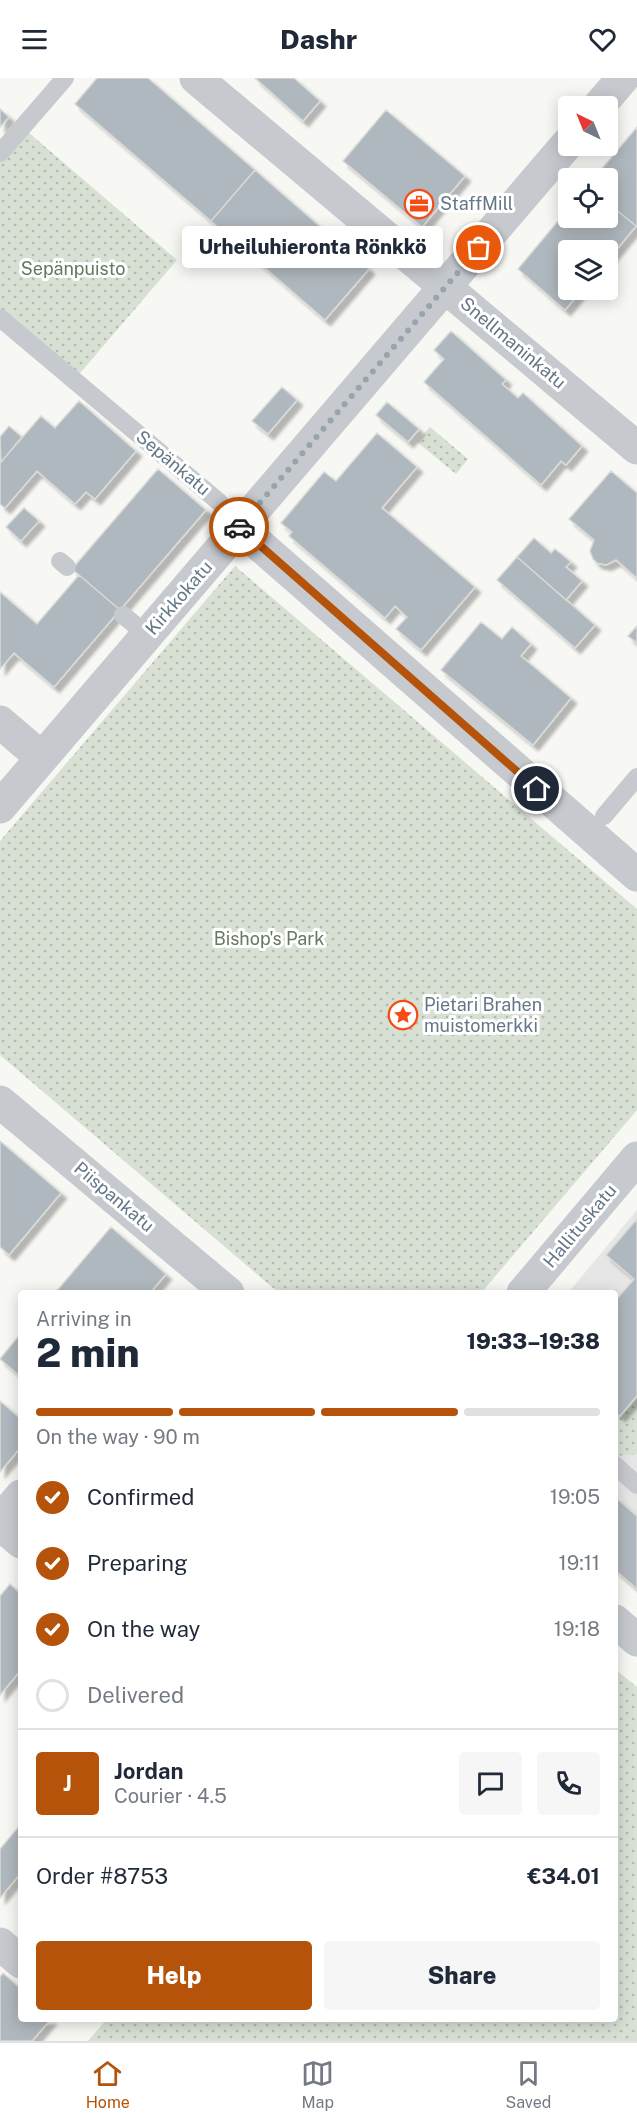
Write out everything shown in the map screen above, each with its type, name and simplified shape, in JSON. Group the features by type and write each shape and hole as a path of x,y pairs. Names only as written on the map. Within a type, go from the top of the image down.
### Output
{"street":[{"name":"Snellmaninkatu","path":"196,78 637,448"},
{"path":"608,96 623,78"},
{"name":"Kirkkokatu","path":"0,807 42,758 135,625 239,527 558,155"},
{"name":"Sepänkatu","path":"239,527 637,875"},
{"path":"0,722 42,758"},
{"name":"Piispankatu","path":"0,1102 210,1287"},
{"name":"Hallituskatu","path":"526,1290 637,1158"},
{"path":"18,1500 0,1522 18,1539"},
{"path":"618,1624 637,1640"},
{"path":"0,1944 18,1959"}],"lane":[{"path":"0,153 65,78"},
{"name":"Sepänkatu","path":"0,318 219,502 239,527"},
{"path":"604,816 637,777"},
{"path":"618,1468 637,1485"}],"shaded area":[{"path":"637,1210 637,1591 618,1575 618,1290 570,1290"}],"green space":[{"name":"Sepänpuisto","path":"22,127 177,260 75,379 0,317 0,153"},
{"path":"430,427 468,459 456,474 417,442"},
{"name":"Bishop's Park","path":"235,566 637,909 637,1110 484,1290 275,1290 0,1055 0,841"},
{"path":"637,1396 637,1454 618,1456 618,1414 620,1416"},
{"path":"618,1671 637,1687 637,2041 88,2041 104,2022 618,2022"}],"building":[{"path":"97,78 148,78 255,170 211,221 75,104"},
{"path":"255,78 294,78 320,101 303,121"},
{"path":"0,109 9,117 0,127"},
{"path":"386,110 465,176 422,227 343,161"},
{"path":"637,127 636,226 618,211 618,168 602,168 613,156 618,156 618,150"},
{"path":"255,170 369,269 325,320 211,221"},
{"path":"618,211 636,226 618,248 618,240 558,240 558,300 574,300 565,310 518,269 558,221 558,228 618,228"},
{"path":"451,331 506,380 502,384 518,398 523,393 582,446 566,465 561,461 541,485 424,382 444,359 434,350"},
{"path":"282,387 297,400 268,434 252,421"},
{"path":"79,401 136,451 95,499 86,492 75,504 37,471 5,508 0,504 0,463 41,416 55,428"},
{"path":"387,402 419,429 408,442 376,415"},
{"path":"9,426 22,437 1,462 0,437"},
{"path":"377,433 417,467 382,508 475,587 421,650 396,629 407,617 395,606 385,618 289,536 292,532 281,523 324,472 336,481"},
{"path":"158,469 206,510 120,610 72,569"},
{"path":"611,471 637,493 637,578 616,560 606,565 597,563 590,551 594,540 569,519"},
{"path":"24,508 39,521 21,541 6,527"},
{"path":"534,538 551,553 555,549 571,562 566,567 582,581 566,600 517,557"},
{"path":"517,557 595,625 575,648 497,580"},
{"path":"79,575 120,610 54,687 14,653 0,669 0,592 37,624"},
{"path":"481,622 502,639 512,627 531,644 521,656 571,698 533,745 441,670"},
{"path":"637,626 637,643 628,636"},
{"path":"0,1141 61,1193 9,1255 0,1247"},
{"path":"637,1219 637,1396 620,1416 618,1414 618,1298 634,1279 606,1255"},
{"path":"111,1227 166,1274 153,1290 58,1290"},
{"path":"18,1337 18,1374 0,1359"},
{"path":"0,1401 18,1416 18,1451 0,1472"},
{"path":"618,1500 637,1516 637,1589 618,1573"},
{"path":"10,1584 18,1591 18,1674 0,1695 0,1596"},
{"path":"18,1828 18,1877 0,1898 0,1849"},
{"path":"3,1973 18,1986 18,2022 48,2022 32,2041 0,2041 0,1977"}],"way so far":[{"path":"239,527 479,248"}],"place":[{"name":"StaffMill","path":"419,204"},
{"name":"Urheiluhieronta Rönkkö","path":"479,248"},
{"name":"Pietari Brahen muistomerkki","path":"403,1015"}],"route":[{"path":"239,527 537,789"}]}
